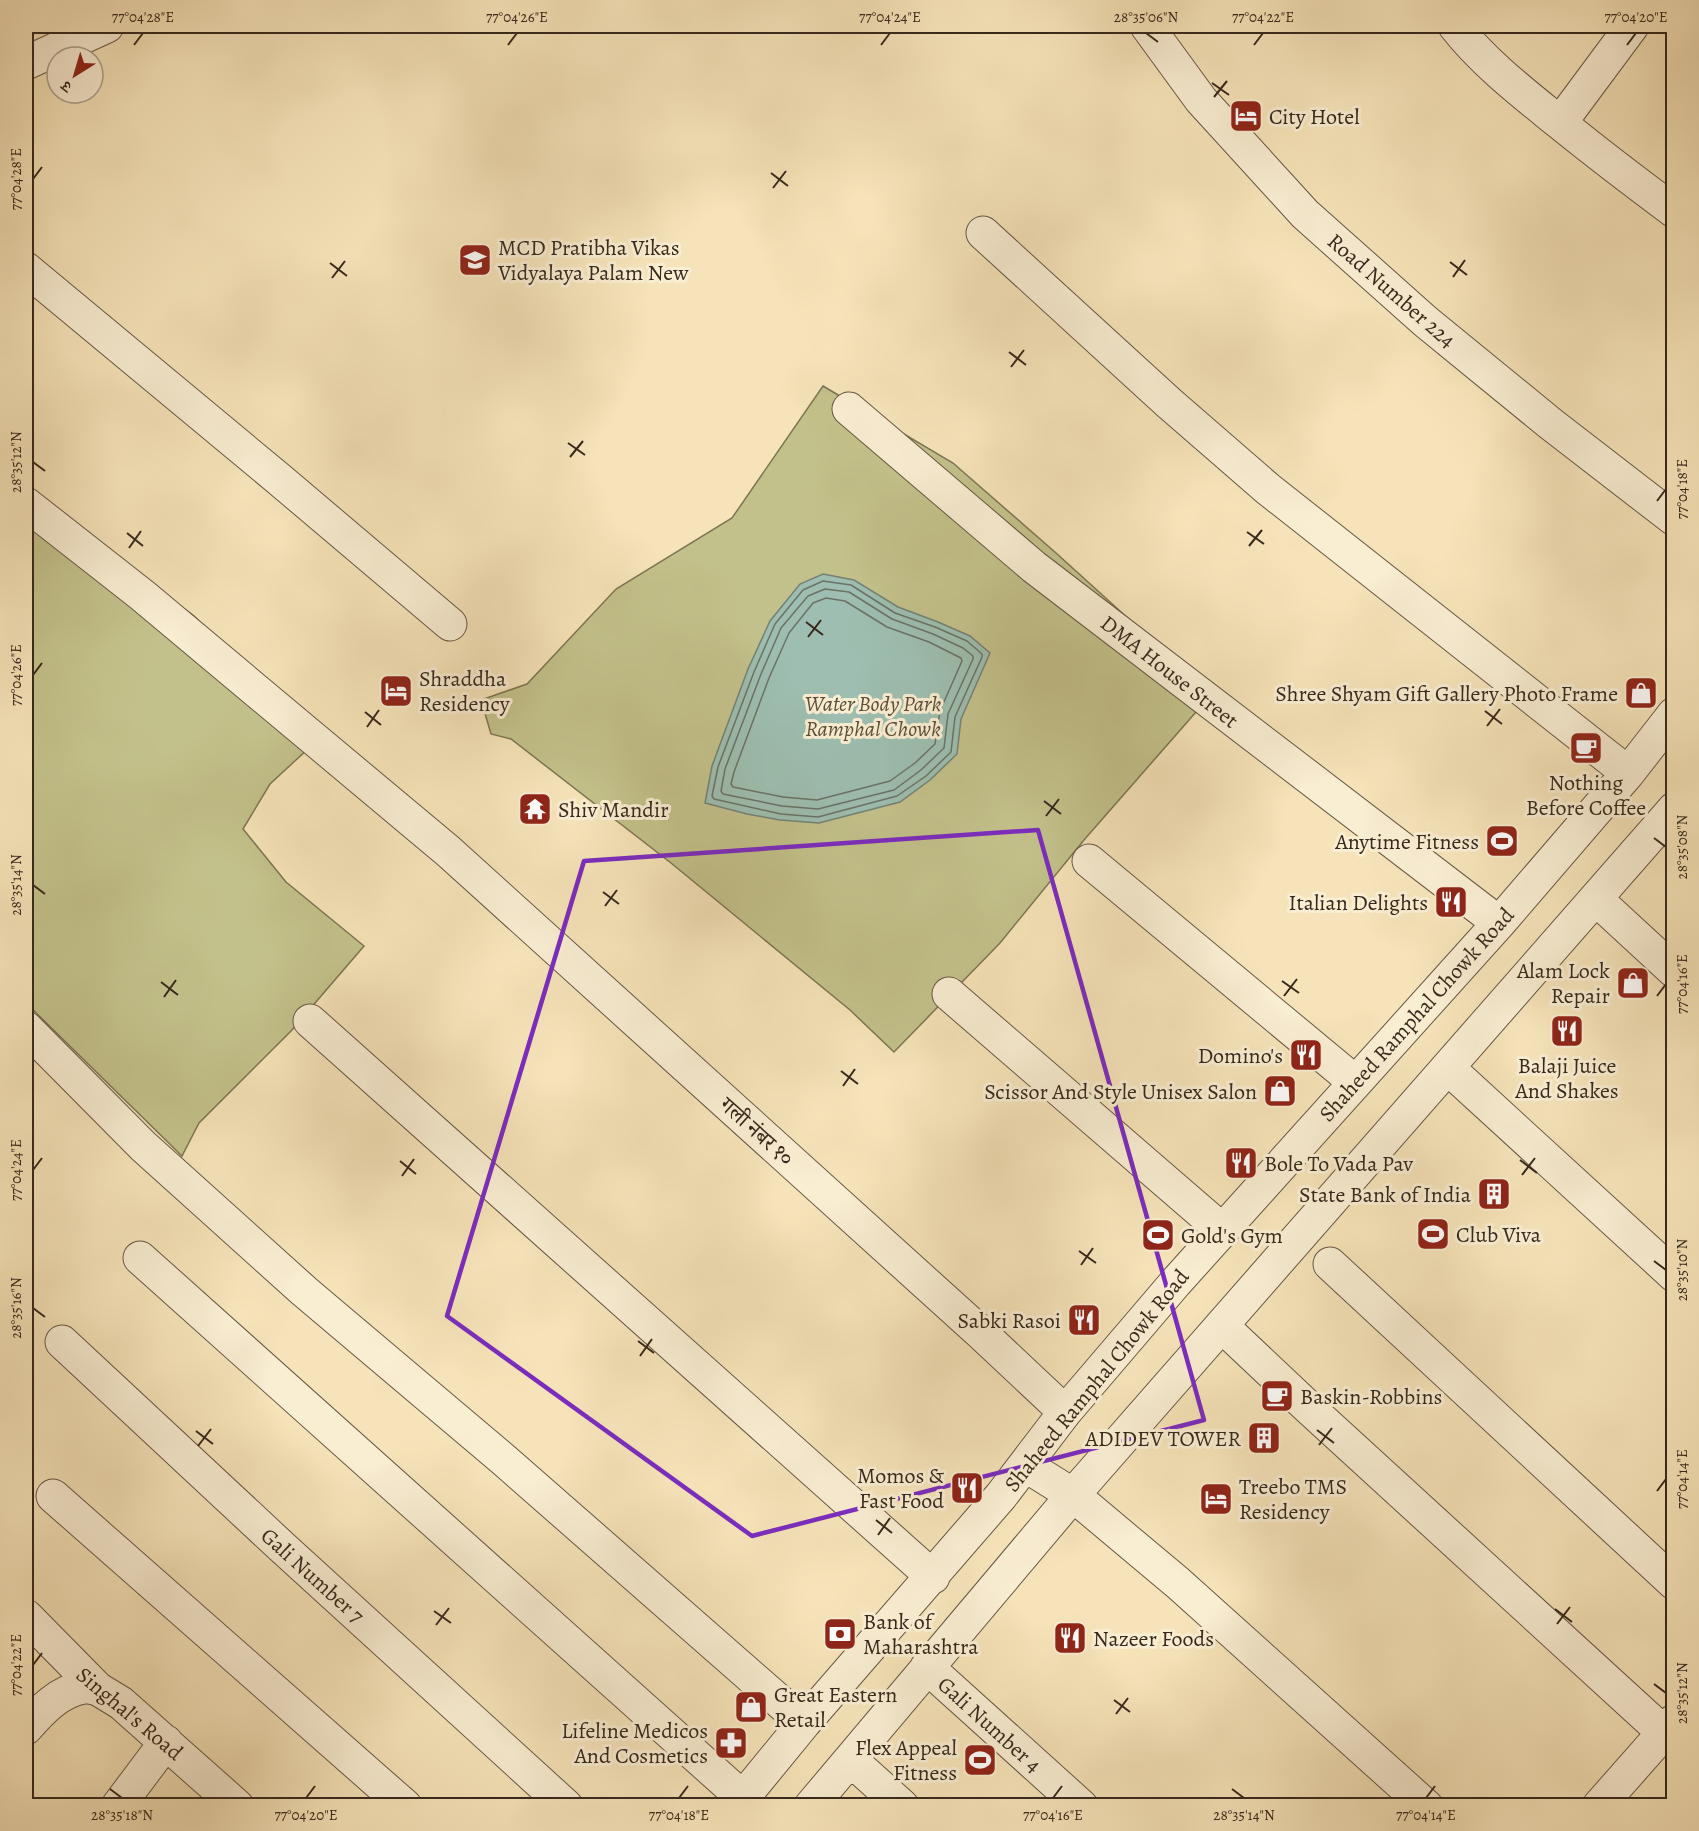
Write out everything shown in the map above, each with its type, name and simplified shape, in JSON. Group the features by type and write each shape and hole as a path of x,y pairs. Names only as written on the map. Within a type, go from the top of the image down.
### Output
{"street":[{"path":"26,63 107,26"},
{"name":"Road Number 224","path":"1147,26 1201,100 1305,214 1425,321 1551,424 1674,519"},
{"path":"1455,26 1518,90 1674,211"},
{"path":"1560,123 1632,26"},
{"path":"983,233 1169,403 1268,489 1628,773"},
{"path":"26,269 450,624"},
{"name":"DMA House Street","path":"849,409 1034,567 1499,922"},
{"name":"गली नंबर १०","path":"26,504 142,595 448,851 1065,1412"},
{"name":"Shaheed Ramphal Chowk Road","path":"739,1801 804,1722 933,1577 1001,1496 1065,1412 1222,1230 1499,922 1628,773 1674,714"},
{"path":"811,1806 1073,1495 1674,809"},
{"path":"1089,861 1355,1082"},
{"path":"1596,899 1674,971"},
{"path":"949,994 1222,1230"},
{"path":"310,1021 933,1577"},
{"path":"26,1028 143,1146 304,1291 504,1460 804,1722"},
{"path":"1448,1068 1674,1275"},
{"path":"140,1258 739,1801"},
{"path":"1330,1264 1674,1582"},
{"path":"1222,1326 1310,1409 1670,1732 1599,1806"},
{"name":"Gali Number 7","path":"62,1342 282,1547 566,1806"},
{"path":"1025,1465 1073,1495 1178,1583 1426,1806"},
{"path":"53,1496 405,1806"},
{"name":"Singhal's Road","path":"26,1616 98,1689 121,1703 237,1806"},
{"name":"Gali Number 4","path":"927,1667 1081,1806"},
{"path":"26,1728 43,1709 68,1692 85,1686 98,1689"},
{"path":"118,1806 166,1742"},
{"path":"851,1760 902,1806"}],"highlighted area":[{"path":"1038,830 1204,1420 752,1536 447,1316 584,861"}],"green space":[{"name":"Water Body Park Ramphal Chowk","path":"823,386 953,463 1141,630 1210,696 1084,840 1000,943 894,1052 850,1010 671,863 511,739 491,734 481,700 527,684 616,589 732,518"},
{"path":"26,496 193,615 303,720 323,735 270,784 243,829 286,882 364,946 291,1031 199,1123 182,1156 26,1003"}],"water":[{"path":"823,574 854,580 898,607 970,636 990,653 961,719 957,754 930,780 900,802 819,823 780,820 705,803 712,766 748,669 770,621 800,584"}],"place":[{"name":"City Hotel","path":"1246,116"},
{"name":"MCD Pratibha Vikas Vidyalaya Palam New","path":"475,260"},
{"name":"Shraddha Residency","path":"396,691"},
{"name":"Shree Shyam Gift Gallery Photo Frame","path":"1641,693"},
{"name":"Nothing Before Coffee","path":"1586,748"},
{"name":"Shiv Mandir","path":"535,809"},
{"name":"Anytime Fitness","path":"1502,841"},
{"name":"Italian Delights","path":"1451,902"},
{"name":"Alam Lock Repair","path":"1633,983"},
{"name":"Balaji Juice And Shakes","path":"1567,1031"},
{"name":"Domino's","path":"1306,1055"},
{"name":"Scissor And Style Unisex Salon","path":"1280,1091"},
{"name":"Bole To Vada Pav","path":"1241,1163"},
{"name":"State Bank of India","path":"1494,1194"},
{"name":"Club Viva","path":"1433,1234"},
{"name":"Gold's Gym","path":"1158,1235"},
{"name":"Sabki Rasoi","path":"1084,1320"},
{"name":"Baskin-Robbins","path":"1277,1396"},
{"name":"ADIDEV TOWER","path":"1264,1438"},
{"name":"Momos & Fast Food","path":"967,1488"},
{"name":"Treebo TMS Residency","path":"1216,1499"},
{"name":"Bank of Maharashtra","path":"840,1634"},
{"name":"Nazeer Foods","path":"1070,1638"},
{"name":"Great Eastern Retail","path":"751,1707"},
{"name":"Lifeline Medicos And Cosmetics","path":"731,1743"},
{"name":"Flex Appeal Fitness","path":"980,1760"}]}
